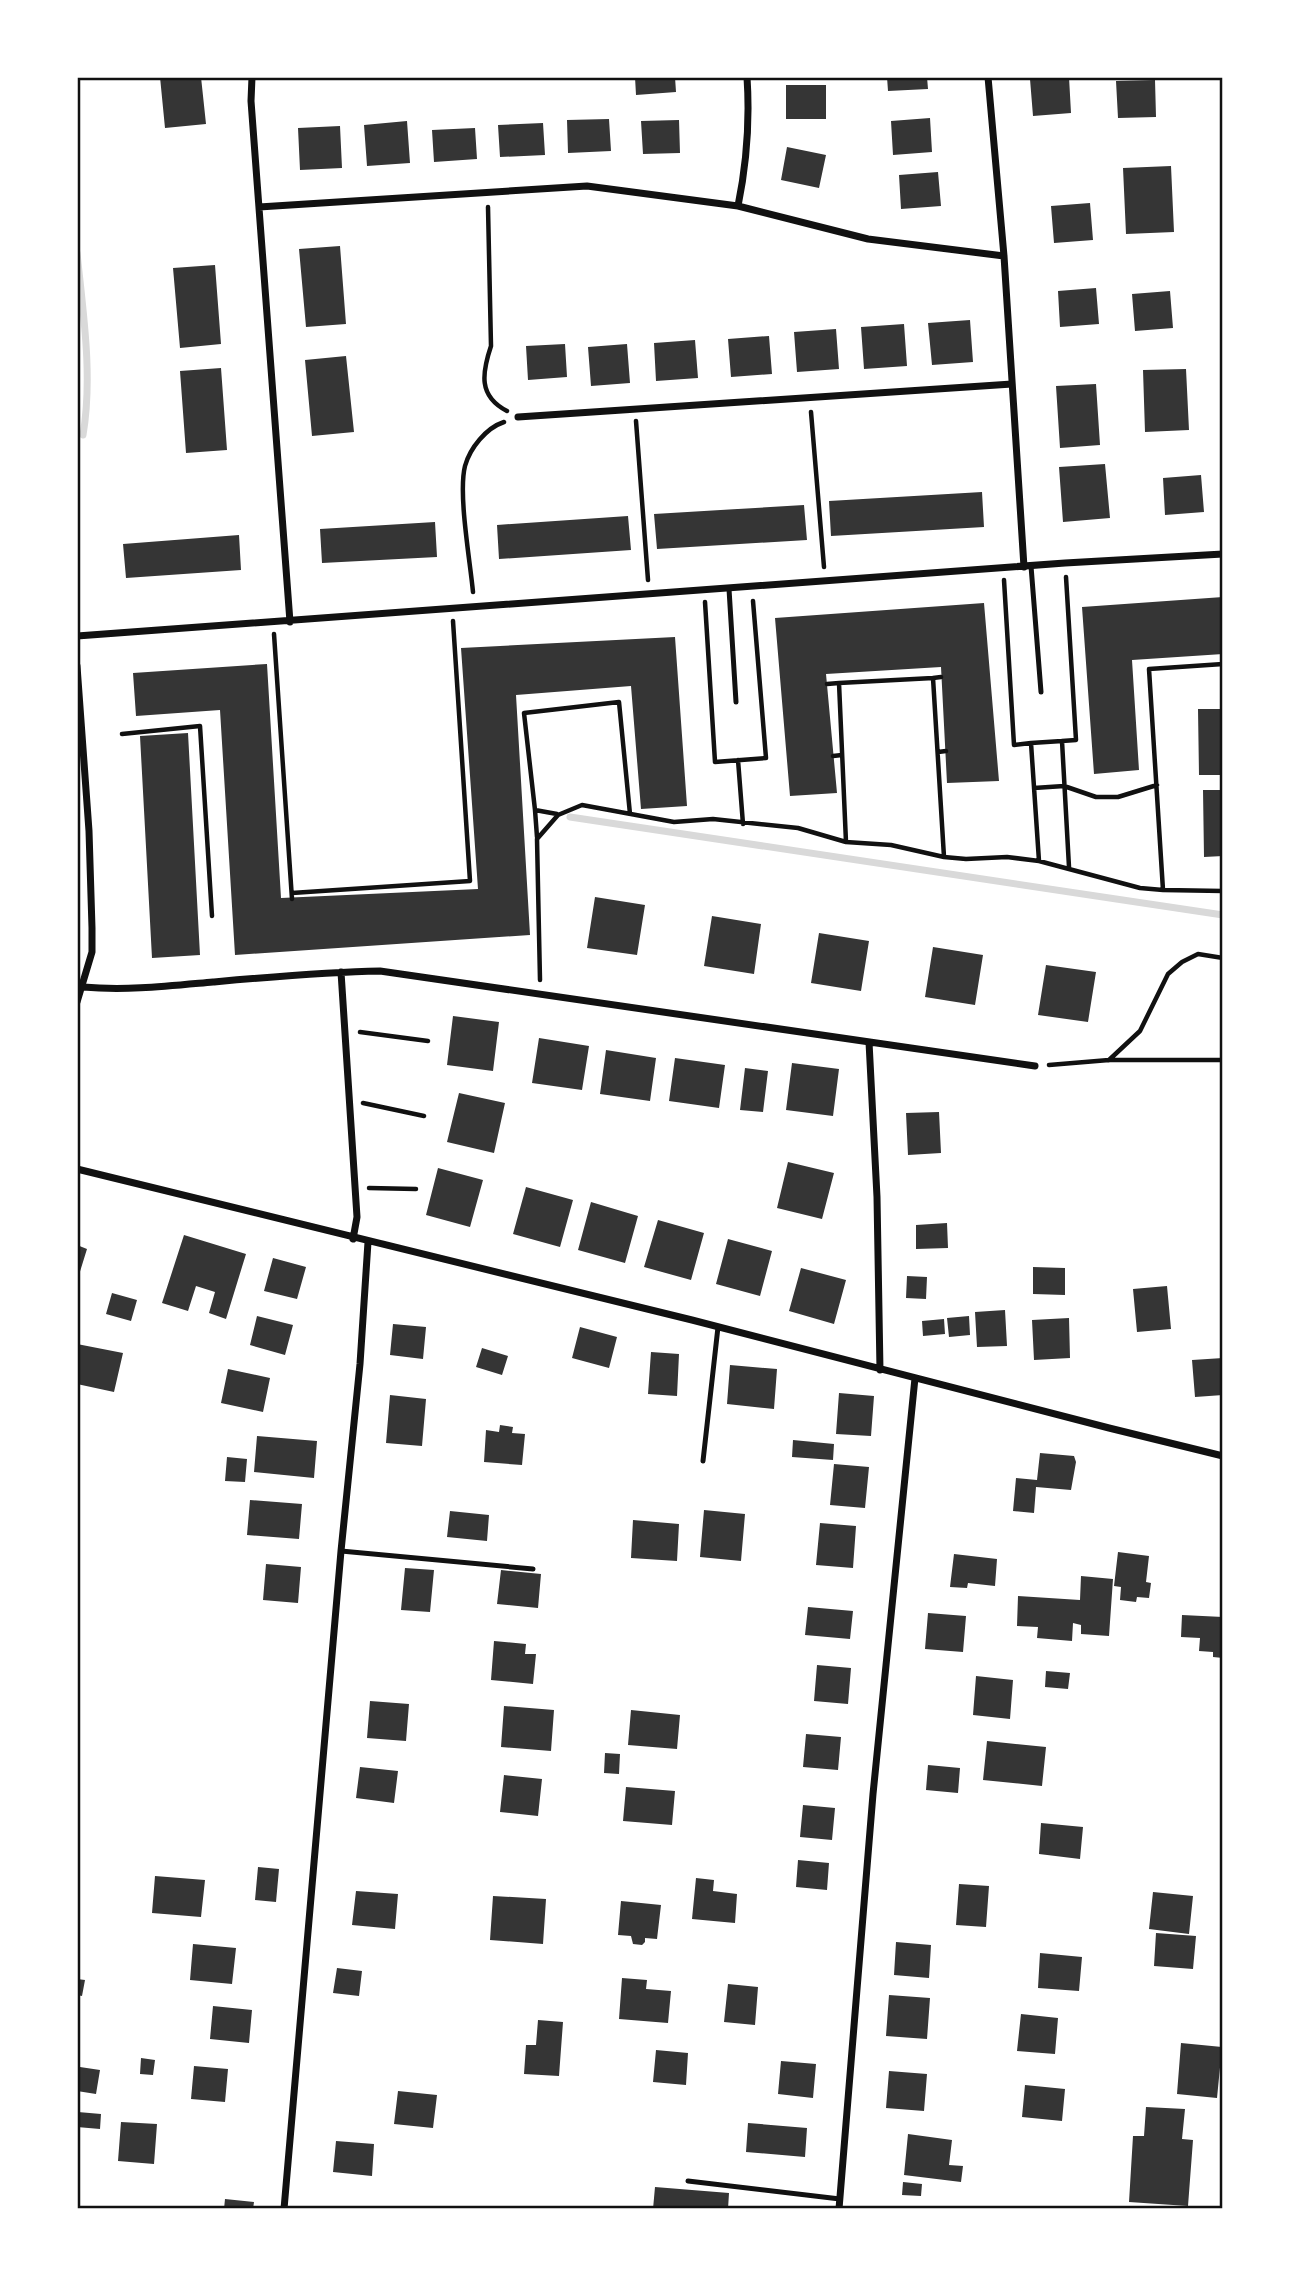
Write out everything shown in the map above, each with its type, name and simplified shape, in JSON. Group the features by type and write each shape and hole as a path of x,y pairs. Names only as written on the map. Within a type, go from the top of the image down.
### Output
{"street":[{"path":"252,77 251,101 290,622"},
{"path":"738,206 748,150 750,114 747,77"},
{"path":"988,77 1028,566"},
{"path":"259,207 587,186 738,206 868,239 1004,256"},
{"path":"518,417 1012,384"},
{"path":"77,636 1065,563 1223,554"},
{"path":"77,666 89,831 92,928 92,952 77,1002"},
{"path":"83,987 138,989 380,971 1035,1066"},
{"path":"341,972 357,1217 353,1239"},
{"path":"869,1042 877,1197 880,1370"},
{"path":"77,1169 718,1327 1223,1456"},
{"path":"284,2209 368,1242"},
{"path":"839,2209 873,1794 915,1378"}],"lane":[{"path":"1028,566 1041,692"},
{"path":"729,589 736,702"},
{"path":"703,1461 718,1327"},
{"path":"341,1552 533,1570"},
{"path":"688,2181 840,2199"}],"path":[{"path":"488,192 491,346 484,368 485,391 496,406 518,417"},
{"path":"810,399 825,582"},
{"path":"635,411 649,595"},
{"path":"475,608 463,486 465,467 472,450 485,435 498,424 518,417"},
{"path":"1003,568 1014,745 1076,740 1065,563"},
{"path":"273,623 292,896 470,881 453,610"},
{"path":"1163,890 1149,669 1223,664"},
{"path":"881,671 882,680"},
{"path":"827,684 941,677"},
{"path":"933,678 944,857"},
{"path":"839,683 846,842"},
{"path":"540,993 537,839 524,713 619,702 630,814"},
{"path":"122,734 200,726 212,916"},
{"path":"1062,741 1069,867"},
{"path":"1031,743 1039,861"},
{"path":"938,752 946,751"},
{"path":"833,756 842,755"},
{"path":"738,760 743,824"},
{"path":"1034,788 1064,786 1096,797 1118,797 1157,785"},
{"path":"537,839 558,815 582,805 674,822 713,819 798,828 846,842 891,845 944,857 1007,857 1039,861 1140,888 1223,891"},
{"path":"535,810 558,815"},
{"path":"1110,1060 1140,1031 1168,974 1182,962 1198,954 1223,958"},
{"path":"345,1030 428,1041"},
{"path":"1035,1066 1110,1060 1223,1060"},
{"path":"349,1100 424,1116"},
{"path":"355,1188 416,1189"}],"building":[{"path":"160,77 201,77 206,124 165,128"},
{"path":"635,77 675,77 676,92 636,95"},
{"path":"887,77 927,77 928,89 888,91"},
{"path":"1069,77 1071,113 1033,116 1030,79"},
{"path":"1155,80 1156,117 1118,118 1116,81"},
{"path":"786,85 826,85 826,119 786,119"},
{"path":"930,118 932,152 893,155 891,121"},
{"path":"609,119 611,151 568,153 567,120"},
{"path":"679,120 680,153 643,154 641,121"},
{"path":"407,121 410,163 367,166 364,125"},
{"path":"543,123 545,155 500,157 498,125"},
{"path":"340,126 342,168 300,170 298,128"},
{"path":"475,128 477,159 434,162 432,130"},
{"path":"787,147 826,155 819,188 781,180"},
{"path":"1171,166 1174,232 1126,234 1123,168"},
{"path":"938,172 941,206 901,209 899,175"},
{"path":"1090,203 1093,240 1054,243 1051,206"},
{"path":"340,246 346,324 306,327 299,249"},
{"path":"215,265 221,344 180,348 173,268"},
{"path":"1096,288 1099,324 1060,327 1058,291"},
{"path":"1170,291 1173,328 1135,331 1132,294"},
{"path":"970,320 973,362 932,365 928,323"},
{"path":"904,324 907,366 864,369 861,327"},
{"path":"836,329 839,369 797,372 794,332"},
{"path":"769,336 772,374 731,377 728,339"},
{"path":"695,340 698,378 656,381 654,343"},
{"path":"565,344 567,377 528,380 526,346"},
{"path":"627,344 630,383 591,386 588,347"},
{"path":"346,356 354,432 312,436 305,360"},
{"path":"221,368 227,450 186,453 180,371"},
{"path":"1186,369 1189,430 1145,432 1143,370"},
{"path":"1096,384 1100,445 1060,448 1056,386"},
{"path":"1105,464 1110,518 1063,522 1059,467"},
{"path":"1201,475 1204,512 1165,515 1163,478"},
{"path":"982,492 984,527 831,536 829,501"},
{"path":"804,505 807,540 657,549 654,514"},
{"path":"628,516 631,550 499,559 497,525"},
{"path":"435,522 437,557 322,563 320,529"},
{"path":"239,535 241,570 126,578 123,544"},
{"path":"1223,597 1223,654 1132,660 1139,770 1094,774 1082,607"},
{"path":"984,603 999,781 947,783 941,667 826,674 837,793 790,796 775,618"},
{"path":"675,637 687,806 641,809 631,686 516,695 530,935 235,955 220,710 136,716 133,673 267,664 281,898 478,889 461,648"},
{"path":"1198,709 1223,709 1223,775 1199,775"},
{"path":"188,733 200,955 152,958 140,736"},
{"path":"1203,790 1223,790 1223,856 1204,857"},
{"path":"595,897 645,905 637,955 587,948"},
{"path":"712,916 761,924 754,974 704,966"},
{"path":"819,933 869,941 861,991 811,983"},
{"path":"933,947 983,955 975,1005 925,997"},
{"path":"1046,965 1096,972 1088,1022 1038,1015"},
{"path":"453,1016 499,1022 493,1071 447,1065"},
{"path":"539,1038 589,1046 582,1090 532,1083"},
{"path":"606,1050 656,1058 650,1101 600,1094"},
{"path":"675,1058 725,1065 719,1108 669,1101"},
{"path":"792,1063 839,1069 833,1116 786,1110"},
{"path":"745,1068 768,1071 763,1112 740,1110"},
{"path":"459,1093 505,1103 494,1153 447,1142"},
{"path":"939,1112 941,1153 908,1155 906,1113"},
{"path":"788,1162 834,1173 822,1219 777,1208"},
{"path":"438,1168 483,1180 470,1227 426,1215"},
{"path":"526,1187 573,1200 560,1247 513,1234"},
{"path":"591,1202 638,1216 625,1263 578,1250"},
{"path":"658,1220 704,1233 691,1280 644,1267"},
{"path":"947,1223 948,1248 916,1249 916,1225"},
{"path":"184,1235 246,1254 226,1319 209,1313 215,1292 196,1286 188,1311 162,1303"},
{"path":"728,1239 772,1251 760,1296 716,1284"},
{"path":"77,1245 87,1249 78,1278 77,1278"},
{"path":"273,1258 306,1267 297,1299 264,1291"},
{"path":"1033,1267 1065,1268 1065,1295 1033,1294"},
{"path":"801,1268 846,1280 834,1324 789,1311"},
{"path":"907,1276 927,1277 926,1299 906,1298"},
{"path":"1167,1286 1171,1329 1137,1332 1133,1289"},
{"path":"112,1293 137,1300 131,1321 106,1314"},
{"path":"1005,1310 1007,1346 977,1347 975,1312"},
{"path":"257,1316 293,1325 285,1355 250,1345"},
{"path":"969,1316 970,1335 949,1337 947,1318"},
{"path":"1069,1318 1070,1358 1034,1360 1032,1320"},
{"path":"944,1319 945,1334 923,1336 922,1321"},
{"path":"393,1324 426,1327 423,1359 390,1355"},
{"path":"580,1327 617,1337 609,1368 572,1358"},
{"path":"77,1344 123,1353 114,1392 77,1384"},
{"path":"482,1348 508,1356 502,1375 476,1367"},
{"path":"651,1352 679,1354 677,1396 648,1394"},
{"path":"1223,1358 1223,1395 1195,1397 1192,1360"},
{"path":"730,1365 777,1369 774,1409 727,1404"},
{"path":"228,1369 270,1378 263,1412 221,1403"},
{"path":"839,1393 874,1396 871,1436 836,1434"},
{"path":"390,1395 426,1399 422,1446 386,1443"},
{"path":"500,1425 513,1427 512,1433 525,1434 522,1465 484,1462 486,1430 499,1432"},
{"path":"257,1436 317,1441 314,1478 254,1472"},
{"path":"793,1440 834,1444 833,1460 792,1457"},
{"path":"1040,1453 1074,1456 1076,1462 1071,1490 1036,1487 1034,1513 1013,1511 1016,1478 1037,1480"},
{"path":"227,1457 247,1459 245,1482 225,1481"},
{"path":"834,1464 869,1467 865,1508 830,1505"},
{"path":"250,1500 302,1504 299,1539 247,1535"},
{"path":"704,1510 745,1514 741,1561 700,1557"},
{"path":"450,1511 489,1515 487,1541 447,1537"},
{"path":"633,1520 679,1524 677,1561 631,1558"},
{"path":"820,1523 856,1526 853,1568 816,1565"},
{"path":"1118,1552 1149,1556 1146,1582 1151,1583 1149,1598 1137,1597 1136,1602 1120,1600 1121,1587 1114,1586"},
{"path":"954,1554 997,1559 995,1586 968,1583 967,1588 950,1587"},
{"path":"266,1564 301,1567 298,1603 263,1600"},
{"path":"405,1568 434,1570 430,1612 401,1610"},
{"path":"501,1570 541,1574 538,1608 497,1604"},
{"path":"1081,1576 1113,1579 1109,1636 1081,1634 1081,1625 1073,1623 1072,1641 1037,1638 1038,1627 1017,1626 1018,1596 1080,1600"},
{"path":"808,1607 853,1611 850,1639 805,1635"},
{"path":"928,1613 966,1616 963,1652 925,1649"},
{"path":"1182,1615 1223,1617 1223,1658 1213,1657 1213,1652 1199,1651 1200,1638 1181,1637"},
{"path":"494,1641 526,1644 525,1654 536,1654 533,1684 491,1680"},
{"path":"817,1665 851,1668 848,1704 814,1701"},
{"path":"1046,1671 1070,1673 1068,1689 1045,1687"},
{"path":"976,1676 1013,1680 1010,1719 973,1715"},
{"path":"370,1701 409,1704 406,1741 367,1738"},
{"path":"504,1706 554,1710 551,1751 501,1747"},
{"path":"631,1710 680,1715 677,1749 628,1745"},
{"path":"806,1734 841,1737 838,1770 803,1767"},
{"path":"987,1741 1046,1747 1042,1786 983,1780"},
{"path":"605,1753 620,1754 619,1774 604,1773"},
{"path":"928,1765 960,1768 958,1793 926,1790"},
{"path":"360,1767 398,1771 394,1803 356,1798"},
{"path":"504,1775 542,1779 538,1816 500,1812"},
{"path":"626,1787 675,1791 672,1825 623,1821"},
{"path":"803,1805 835,1808 832,1840 800,1837"},
{"path":"1041,1823 1083,1827 1080,1859 1039,1854"},
{"path":"798,1860 829,1863 827,1890 796,1887"},
{"path":"258,1867 279,1869 276,1902 255,1900"},
{"path":"155,1876 205,1880 201,1917 152,1913"},
{"path":"696,1878 714,1880 713,1891 737,1894 735,1923 692,1919"},
{"path":"959,1884 989,1886 986,1927 956,1925"},
{"path":"356,1891 398,1894 395,1929 352,1925"},
{"path":"1153,1892 1193,1896 1189,1934 1149,1929"},
{"path":"493,1896 546,1899 543,1944 490,1940"},
{"path":"621,1901 661,1905 657,1939 645,1938 642,1945 633,1944 631,1936 618,1935"},
{"path":"1156,1933 1196,1936 1193,1969 1154,1966"},
{"path":"896,1942 931,1945 929,1978 894,1975"},
{"path":"193,1944 236,1948 232,1984 190,1980"},
{"path":"1040,1953 1082,1957 1079,1991 1038,1988"},
{"path":"337,1968 362,1971 359,1996 333,1993"},
{"path":"622,1978 647,1980 646,1989 671,1991 668,2023 619,2019"},
{"path":"77,1979 85,1980 82,1996 77,1995"},
{"path":"728,1984 758,1987 755,2025 724,2022"},
{"path":"889,1995 930,1998 927,2039 886,2036"},
{"path":"213,2006 252,2010 249,2043 210,2039"},
{"path":"1021,2014 1058,2018 1055,2054 1017,2051"},
{"path":"538,2020 563,2022 559,2076 524,2074 526,2045 536,2045"},
{"path":"1181,2043 1222,2047 1217,2098 1177,2094"},
{"path":"656,2050 688,2053 686,2085 653,2082"},
{"path":"141,2058 155,2060 153,2075 140,2074"},
{"path":"781,2061 816,2064 813,2098 778,2094"},
{"path":"194,2066 228,2069 225,2102 191,2099"},
{"path":"80,2067 100,2070 96,2094 77,2091"},
{"path":"889,2071 927,2074 924,2111 886,2108"},
{"path":"1025,2085 1065,2089 1062,2121 1022,2117"},
{"path":"398,2091 437,2095 433,2128 394,2124"},
{"path":"1146,2107 1185,2109 1182,2139 1193,2140 1188,2206 1129,2202 1133,2136 1144,2136"},
{"path":"78,2112 101,2114 100,2129 77,2127"},
{"path":"121,2122 157,2124 154,2164 118,2161"},
{"path":"748,2123 807,2128 805,2157 746,2152"},
{"path":"908,2134 952,2140 949,2165 963,2166 961,2182 904,2175"},
{"path":"336,2141 374,2144 372,2176 333,2172"},
{"path":"903,2182 922,2184 921,2196 902,2195"},
{"path":"655,2187 729,2193 728,2209 653,2209"},
{"path":"225,2199 254,2202 253,2209 224,2209"}],"waterway":[{"path":"77,253 87,367 83,435"},
{"path":"570,817 1223,915"}]}
